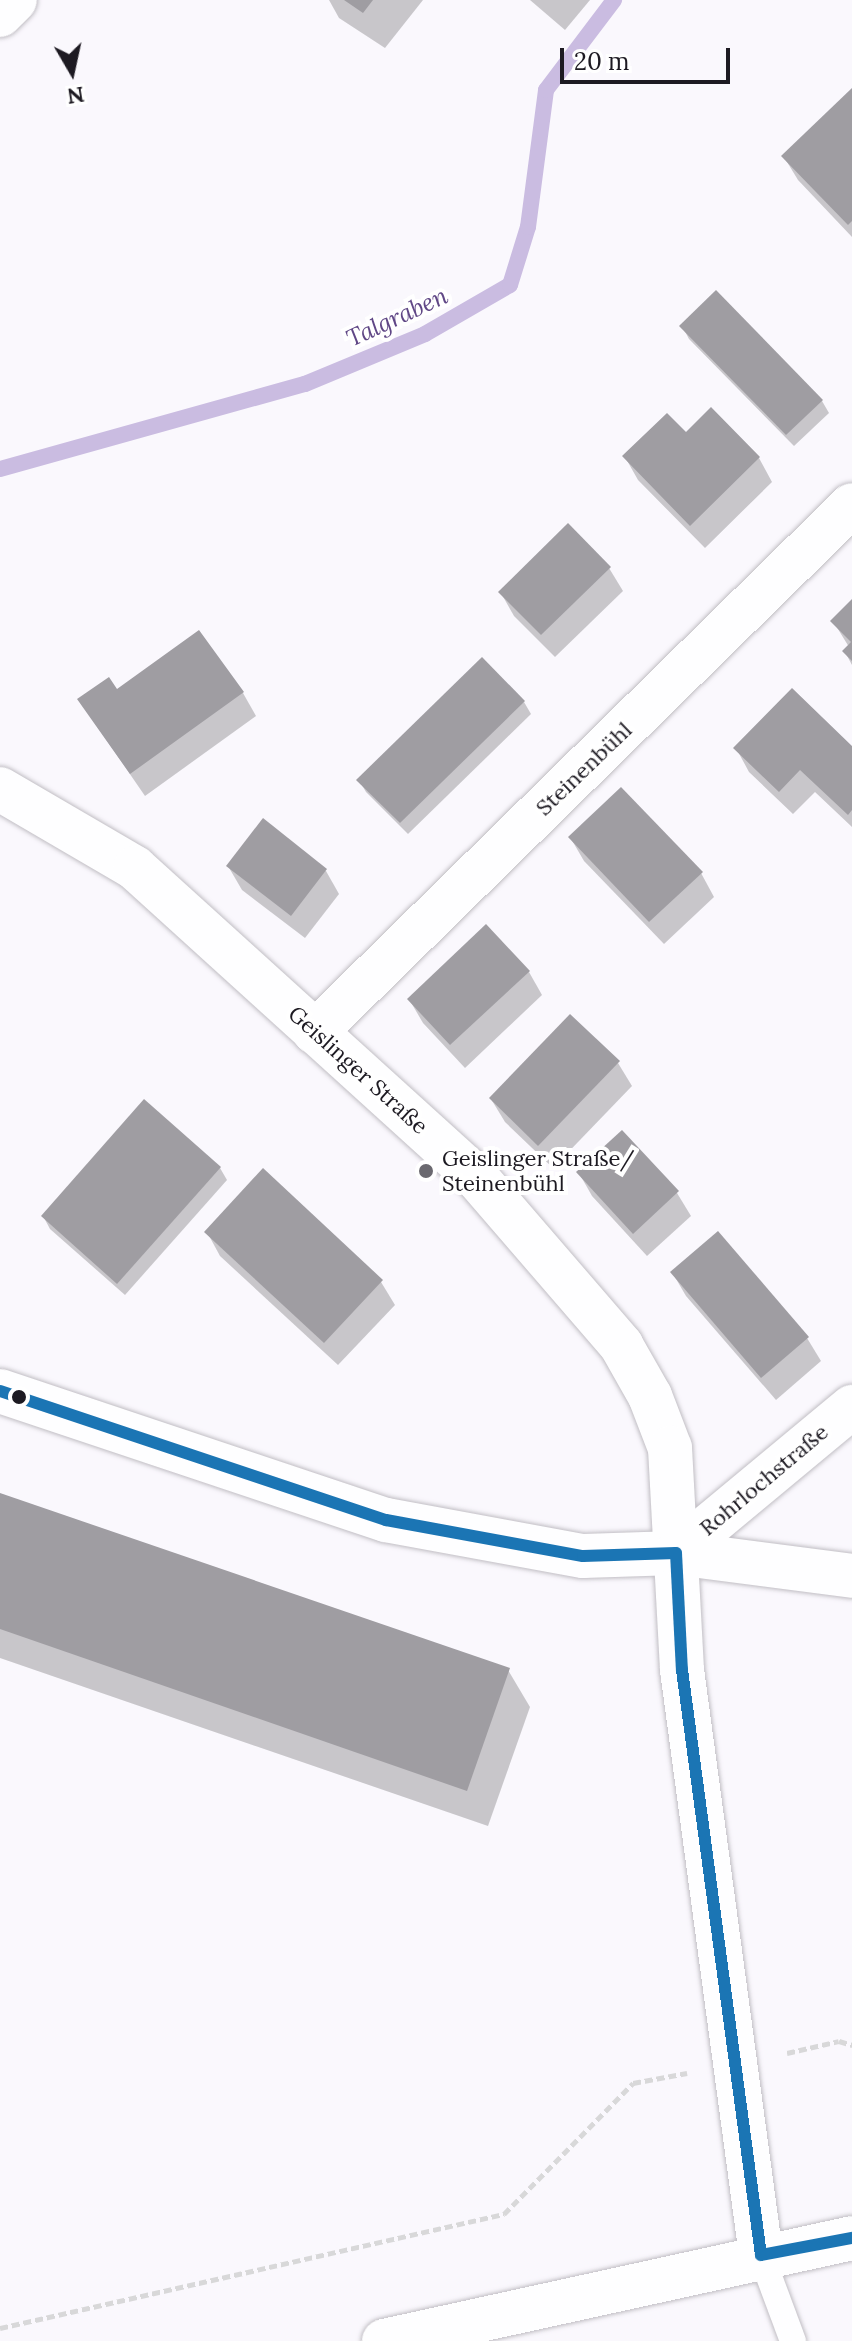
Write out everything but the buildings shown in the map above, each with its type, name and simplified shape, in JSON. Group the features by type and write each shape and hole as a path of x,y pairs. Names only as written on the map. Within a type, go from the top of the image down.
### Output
{"street":[{"path":"0,15 15,0"},
{"name":"Steinenbühl","path":"315,1032 852,505"},
{"name":"Geislinger Straße","path":"0,789 135,868 477,1178 621,1345 650,1396 670,1448 682,1670 761,2255"},
{"path":"0,1391 386,1520 583,1556 676,1553 852,1576"},
{"name":"Rohrlochstraße","path":"676,1553 852,1407"},
{"path":"384,2341 761,2255 852,2238"}],"lane":[{"path":"761,2255 793,2341"}],"path":[{"path":"0,2328 504,2214 633,2083 839,2041 852,2045"}],"waterway":[{"name":"Talgraben","path":"0,469 305,384 425,334 510,285 528,227 546,90 614,0"}],"transit line":[{"path":"0,1391 386,1520 583,1556 676,1553"},
{"path":"676,1553 682,1670 761,2255"},
{"path":"761,2255 852,2238"}],"place":[{"name":"Geislinger Straße/ Steinenbühl","path":"426,1171"}]}
